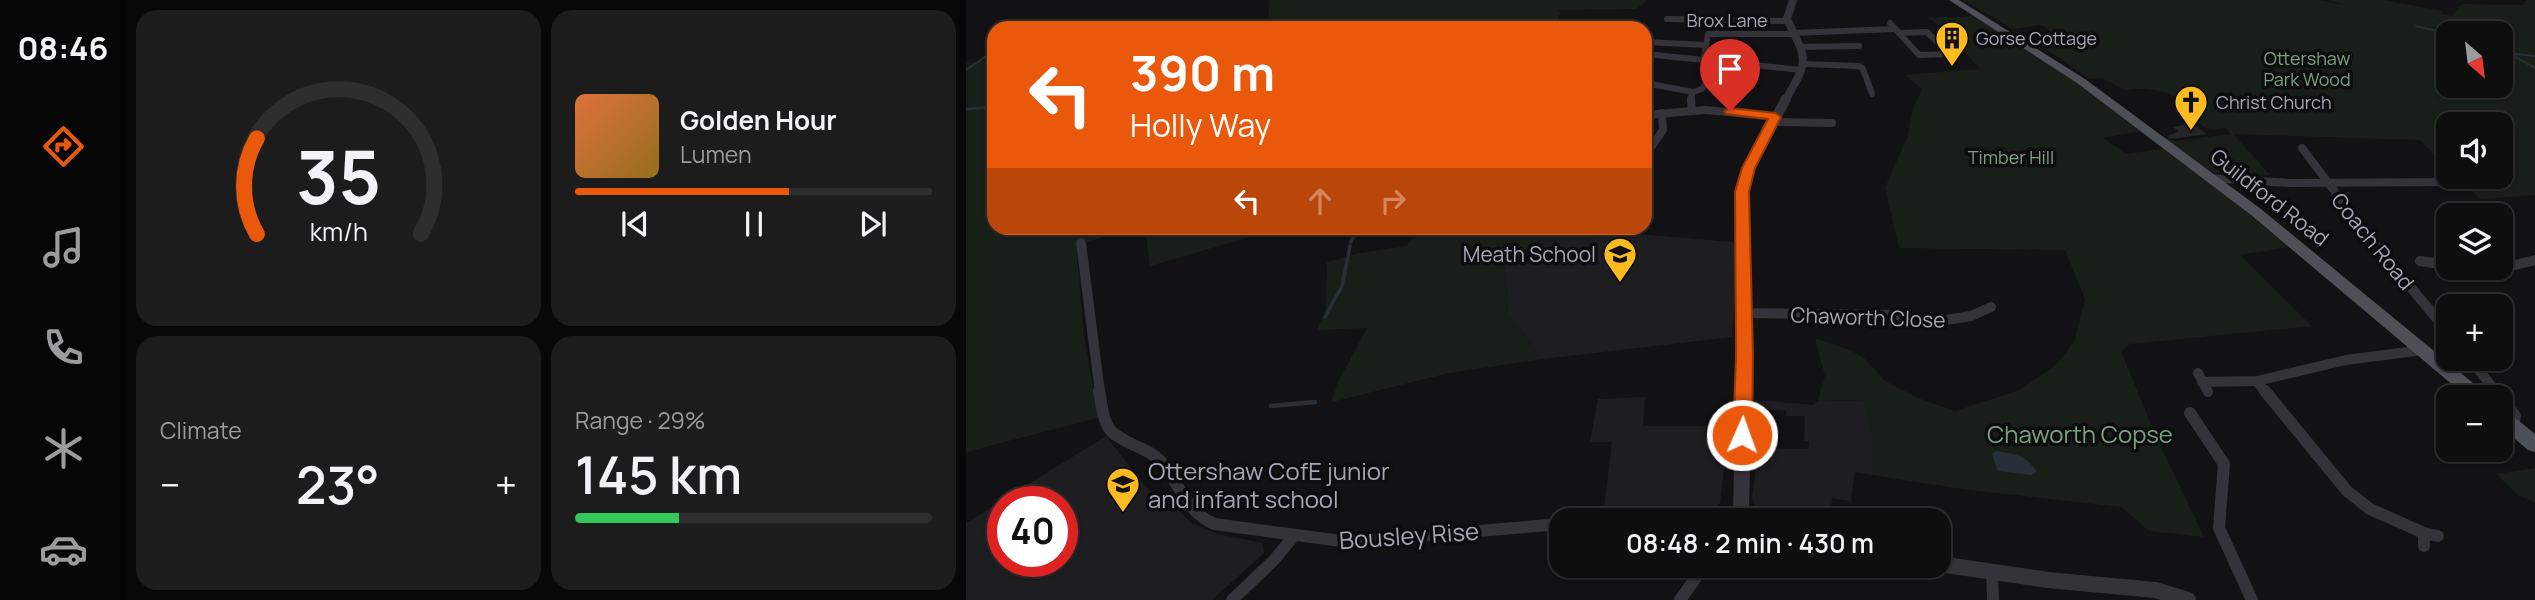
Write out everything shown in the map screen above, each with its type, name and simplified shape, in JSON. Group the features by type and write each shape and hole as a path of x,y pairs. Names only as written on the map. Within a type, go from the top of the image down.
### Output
{"main road":[{"name":"Guildford Road","path":"1953,0 2081,81 2211,178 2256,212 2464,385"},
{"path":"2513,426 2535,445"}],"street":[{"path":"1741,508 1744,180 1803,67 1805,57 1787,20 1788,9 1794,0"},
{"name":"Brox Lane","path":"1708,34 1709,22 1667,21 1787,20"},
{"path":"1704,57 1708,34 1897,31 1927,32 1950,54 1919,55 1897,31 1890,23"},
{"path":"1652,42 1705,45"},
{"path":"1800,47 1859,46"},
{"path":"1652,55 1803,67 1857,65 1863,69 1872,94"},
{"path":"1652,84 1693,92 1702,89 1708,80"},
{"path":"1692,111 1690,102 1693,92"},
{"path":"1652,115 1721,111 1774,119 1830,122"},
{"path":"1652,146 1663,130 1662,114"},
{"name":"Coach Road","path":"2302,148 2326,183 2436,317"},
{"path":"2211,178 2326,183 2436,182"},
{"name":"Bousley Rise","path":"1081,243 1087,276 1093,355 1105,422 1112,432 1161,461 1187,503 1203,519 1214,524 1293,537 1349,542 1549,525"},
{"path":"2514,265 2535,260"},
{"path":"2420,261 2436,263"},
{"name":"Chaworth Close","path":"1743,313 1897,315 1933,322 1970,316 1991,307"},
{"path":"2203,382 2257,380 2346,360 2423,350"},
{"path":"2480,371 2491,385"},
{"path":"2257,380 2347,491 2379,514 2424,539 2438,536"},
{"path":"2190,413 2224,464 2219,528 2252,600"},
{"path":"1232,600 1274,560 1293,537"},
{"path":"1951,566 2048,580 2155,590 2188,600"},
{"path":"1992,572 1993,600"},
{"path":"1680,600 1696,578"}],"shaded area":[{"name":"Meath School","path":"1647,235 1732,242 1738,246 1732,337 1543,359 1508,314 1504,255 1548,242"},
{"path":"1645,397 1643,426 1729,426 1720,503 1717,508 1604,508 1612,442 1590,442 1598,399"},
{"path":"1755,400 1814,405 1818,400 1864,401 1872,433 1872,475 1855,472 1851,501 1832,498 1831,508 1756,508 1752,498 1758,448 1808,449 1809,441 1804,441 1805,416 1786,416 1786,410 1758,409"},
{"name":"Ottershaw CofE junior and infant school","path":"1106,436 1161,506 1174,506 1191,523 1218,534 1262,543 1264,553 1212,600 966,600 966,523 987,510 987,577 1078,577 1078,486 1026,486"},
{"path":"1996,451 2020,456 2037,472 2031,475 1998,471 1992,454"}],"green space":[{"path":"1270,0 1647,0 1637,9 1558,10 1561,12 1557,21 1275,21 1268,18"},
{"name":"Ottershaw Park Wood","path":"1963,0 2317,0 2345,5 2328,0 2383,0 2443,11 2442,14 2452,16 2462,4 2523,5 2526,0 2535,0 2535,195 2480,199 2470,189 2513,189 2513,112 2436,112 2436,156 2420,140 2233,134 2270,175 2214,173 2159,135 2175,141 2231,134 2226,128 2216,129 2201,125 2183,101 2168,94 2141,89 2126,91 2102,78 2090,79 2039,45 2061,39 2042,25 2013,29"},
{"path":"1975,16 2067,75 2140,131 2103,138 2126,154 2163,149 2224,193 2289,247 2240,255 2312,326 2130,344 2121,351 2157,439 2204,537 2149,531 2122,507 1962,489 1872,475 1872,433 1864,401 1818,400 1825,376 1815,338 1864,358 1885,381 1923,400 1955,411 2020,390 2057,364 2074,342 2085,299 2065,250 1899,248 1885,188 1908,135 1913,109 1922,89 1905,75 1980,69 1947,31 1928,18"},
{"path":"987,60 987,235 1111,235 1076,245 1084,335 1098,418 966,452 966,63"},
{"path":"1146,235 1257,235 1150,266"},
{"path":"1389,235 1624,235 1548,242 1504,255 1508,314 1543,359 1449,373 1332,402 1337,384 1367,328 1317,330 1326,309 1327,262 1360,253 1407,246 1413,237"},
{"path":"2535,468 2535,503 2518,495 2496,474"}],"building":[{"name":"Christ Church","path":"2192,124 2207,134 2171,139 2167,136 2179,131 2172,127"}],"waterway":[{"path":"2416,26 2436,31"},
{"path":"2515,54 2535,56"},
{"path":"966,70 987,56"},
{"path":"2513,56 2535,68"},
{"path":"966,109 987,108"},
{"path":"1351,242 1354,235"},
{"path":"1325,317 1342,286 1350,246"},
{"path":"1271,406 1315,402"}],"place":[{"name":"Gorse Cottage","path":"1952,68"},
{"name":"Christ Church","path":"2191,132"},
{"name":"Meath School","path":"1620,284"},
{"name":"Ottershaw CofE junior and infant school","path":"1123,514"}],"route":[{"path":"1730,111 1775,117 1748,168 1742,192 1745,357 1742,435"}],"park label":[{"name":"Timber Hill","path":"2011,157"},
{"name":"Chaworth Copse","path":"2080,433"}]}
